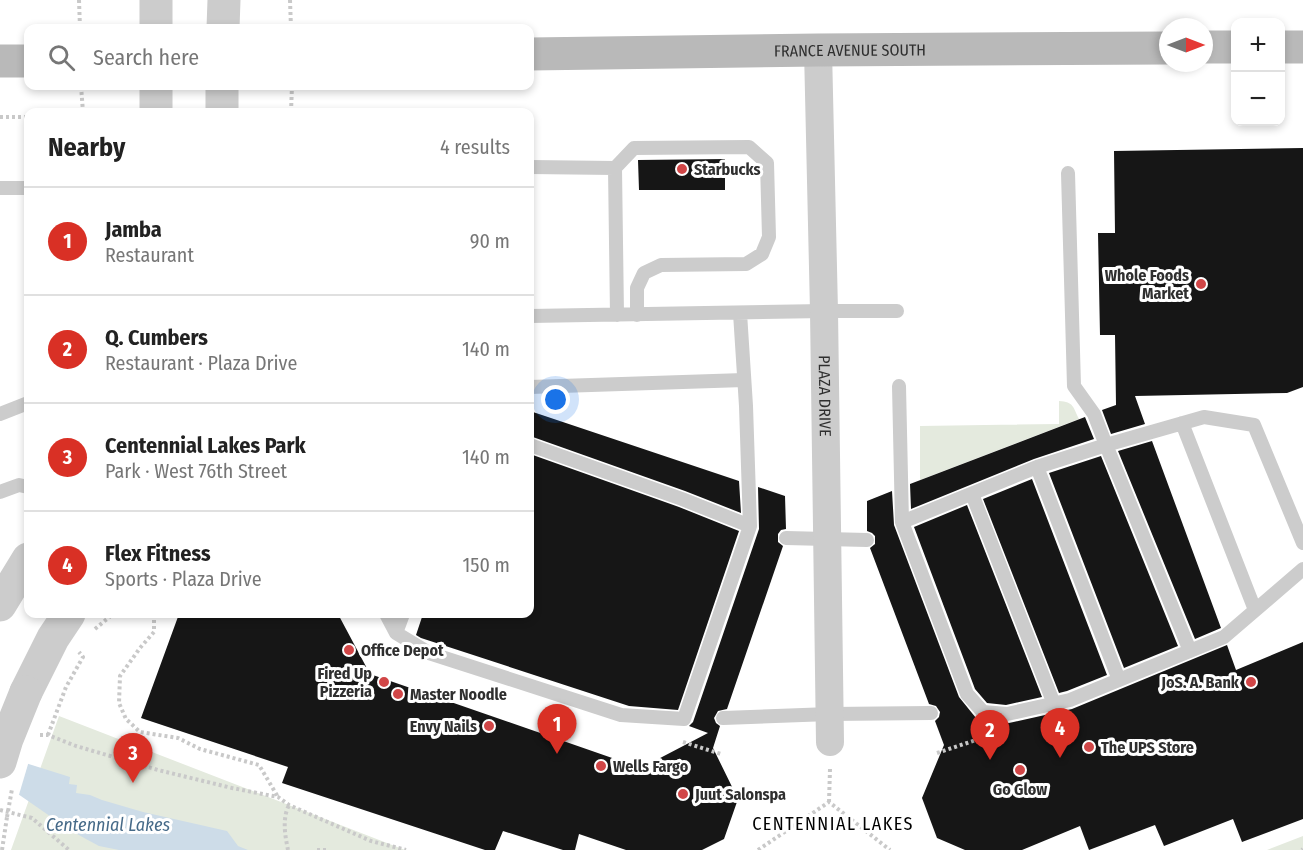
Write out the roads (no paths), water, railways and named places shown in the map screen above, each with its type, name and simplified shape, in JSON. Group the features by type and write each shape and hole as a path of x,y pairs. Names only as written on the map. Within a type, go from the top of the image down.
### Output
{"main road":[{"path":"1213,47 1231,47"},
{"path":"1285,47 1303,47"},
{"name":"FRANCE AVENUE SOUTH","path":"534,54 1159,48"},
{"path":"0,61 24,61"}],"street":[{"path":"156,0 156,24"},
{"path":"223,24 224,0"},
{"name":"PLAZA DRIVE","path":"818,50 830,742"},
{"path":"156,90 156,108"},
{"path":"222,90 222,108"},
{"path":"0,605 24,566"},
{"path":"0,762 26,692 53,638 66,618"}],"lane":[{"path":"617,315 615,168 634,148 749,147 767,163 769,237 762,254 746,264 661,265 644,273 637,288 637,315"},
{"path":"534,167 615,168"},
{"path":"1068,173 1074,386 1094,414 1190,651"},
{"path":"0,188 24,188"},
{"path":"534,316 897,311"},
{"path":"388,618 396,633 429,653 621,715 684,718 750,526 740,313"},
{"path":"534,387 744,380"},
{"path":"899,386 902,522 967,694 983,712 1007,714 1070,700 1224,637 1303,569"},
{"path":"0,414 24,405"},
{"path":"902,522 1037,466 1204,417 1254,425 1303,543"},
{"path":"1182,423 1255,610"},
{"path":"534,446 682,499 750,526"},
{"path":"1037,466 1119,680"},
{"path":"0,492 19,485 24,486"},
{"path":"972,494 1054,704"},
{"path":"786,538 867,540"},
{"path":"396,633 402,618"},
{"path":"723,718 931,713"}],"water":[{"name":"Centennial Lakes","path":"0,755 70,777 69,784 77,785 76,793 90,795 143,812 227,831 238,846 248,850 119,850 99,846 70,830 18,794"}],"place":[{"name":"Starbucks","path":"682,169"},
{"name":"Whole Foods Market","path":"1201,284"},
{"name":"Office Depot","path":"349,650"},
{"name":"Fired Up Pizzeria","path":"384,682"},
{"name":"JoS. A. Bank","path":"1251,682"},
{"name":"Master Noodle","path":"398,694"},
{"name":"Envy Nails","path":"489,726"},
{"name":"The UPS Store","path":"1089,747"},
{"name":"Jamba","path":"557,754"},
{"name":"Flex Fitness","path":"1060,758"},
{"name":"Q. Cumbers","path":"990,760"},
{"name":"Wells Fargo","path":"601,766"},
{"name":"Go Glow","path":"1020,770"},
{"name":"Centennial Lakes Park","path":"133,783"},
{"name":"Juut Salonspa","path":"683,794"}],"district":[{"name":"CENTENNIAL LAKES","path":"833,824"}]}
